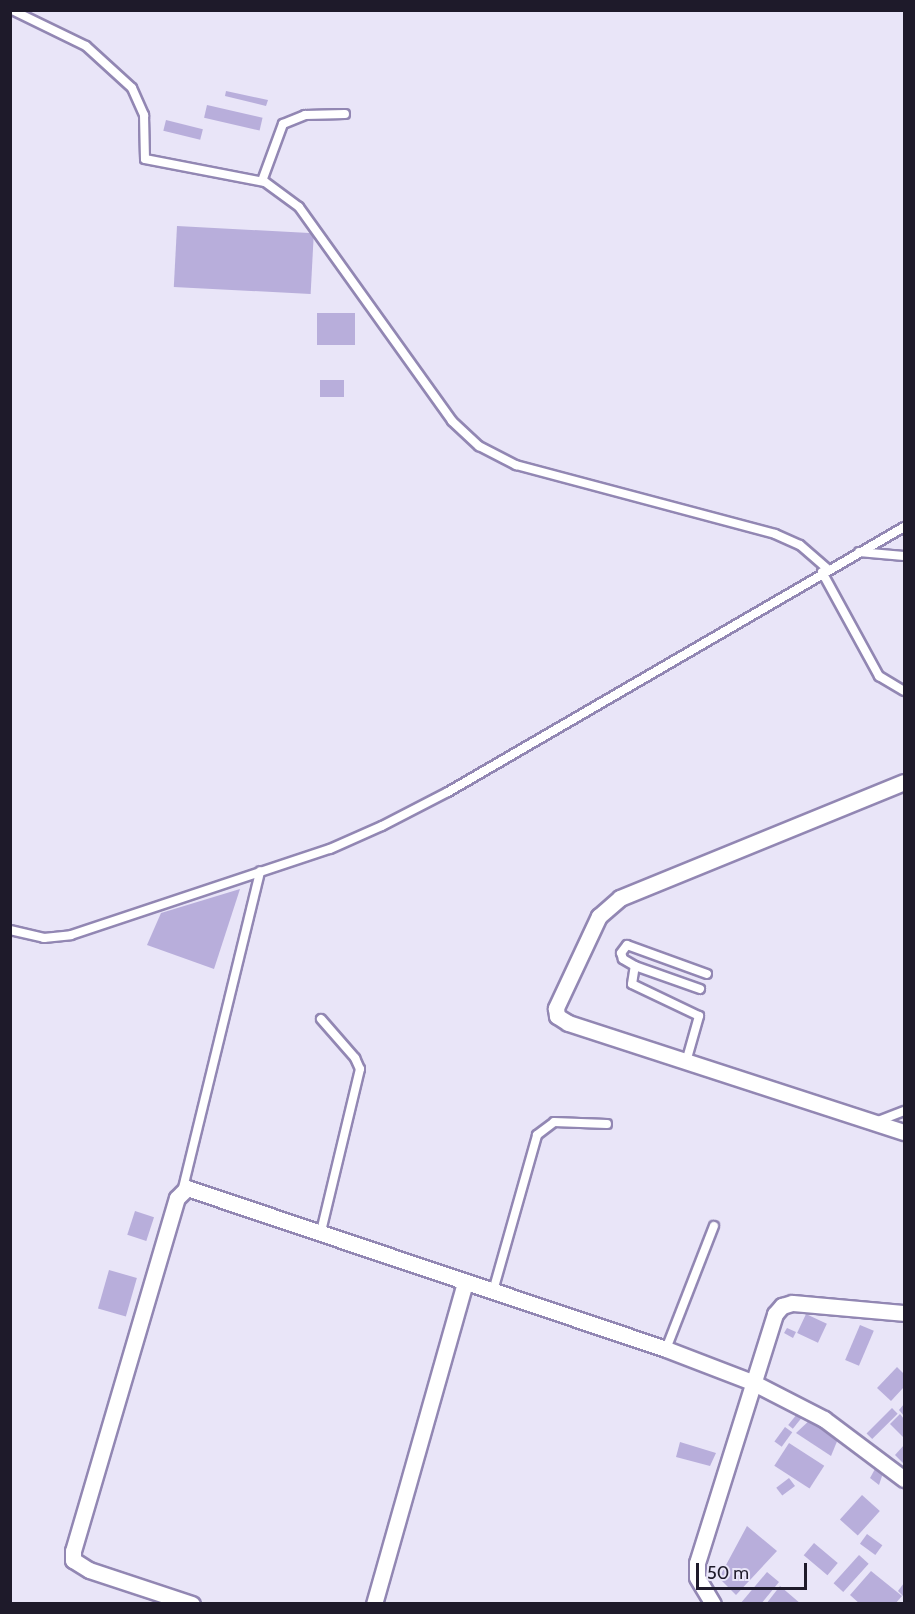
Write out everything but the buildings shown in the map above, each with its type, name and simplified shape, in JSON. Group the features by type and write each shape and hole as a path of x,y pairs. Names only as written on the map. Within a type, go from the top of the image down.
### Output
{"street":[{"path":"904,782 620,898 599,916 557,1003 557,1016 568,1023 904,1132"},
{"path":"192,1604 88,1570 73,1560 74,1544 177,1198 183,1190 192,1188 666,1349 752,1382 824,1419 904,1479"},
{"path":"374,1604 465,1282"},
{"path":"713,1604 697,1577 697,1563 775,1314 782,1306 792,1303 904,1313"}],"lane":[{"path":"12,10 86,46 132,88 144,115 145,159 262,181 299,207 452,421 479,446 516,465 775,534 800,545 825,571 879,676 904,691"},
{"path":"262,181 283,124 305,115 345,114"},
{"path":"10,930 44,938 70,935 330,849 448,792 904,527"},
{"path":"860,552 904,556"},
{"path":"183,1190 260,871"},
{"path":"700,989 635,966 621,957 625,945 707,974"},
{"path":"635,966 632,984 699,1016 686,1062"},
{"path":"321,1019 355,1058 360,1069 321,1231"},
{"path":"873,1123 904,1111"},
{"path":"493,1291 537,1135 554,1122 607,1124"},
{"path":"666,1349 714,1226"}]}
